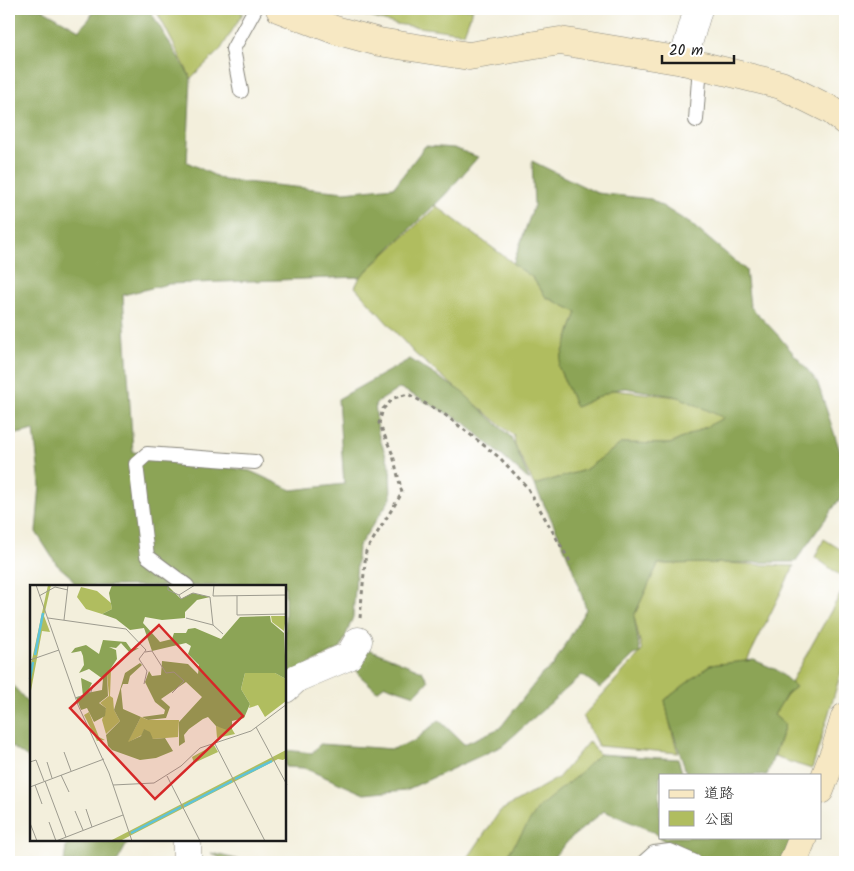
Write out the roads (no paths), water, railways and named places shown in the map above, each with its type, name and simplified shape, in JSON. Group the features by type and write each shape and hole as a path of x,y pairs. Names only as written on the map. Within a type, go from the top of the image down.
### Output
{"street":[{"path":"280,9 335,30 379,42 469,56 560,41 692,63 781,85 831,110 845,121"},
{"path":"692,63 698,9"},
{"path":"286,688 297,678 348,656 358,641"},
{"path":"822,785 845,717"},
{"path":"793,862 803,838"},
{"path":"187,841 187,862"}],"lane":[{"path":"241,90 233,50 254,9"},
{"path":"692,63 696,120"},
{"path":"186,585 147,556 136,464 147,454 255,462"},
{"path":"644,862 654,853 670,851 695,862"}]}
